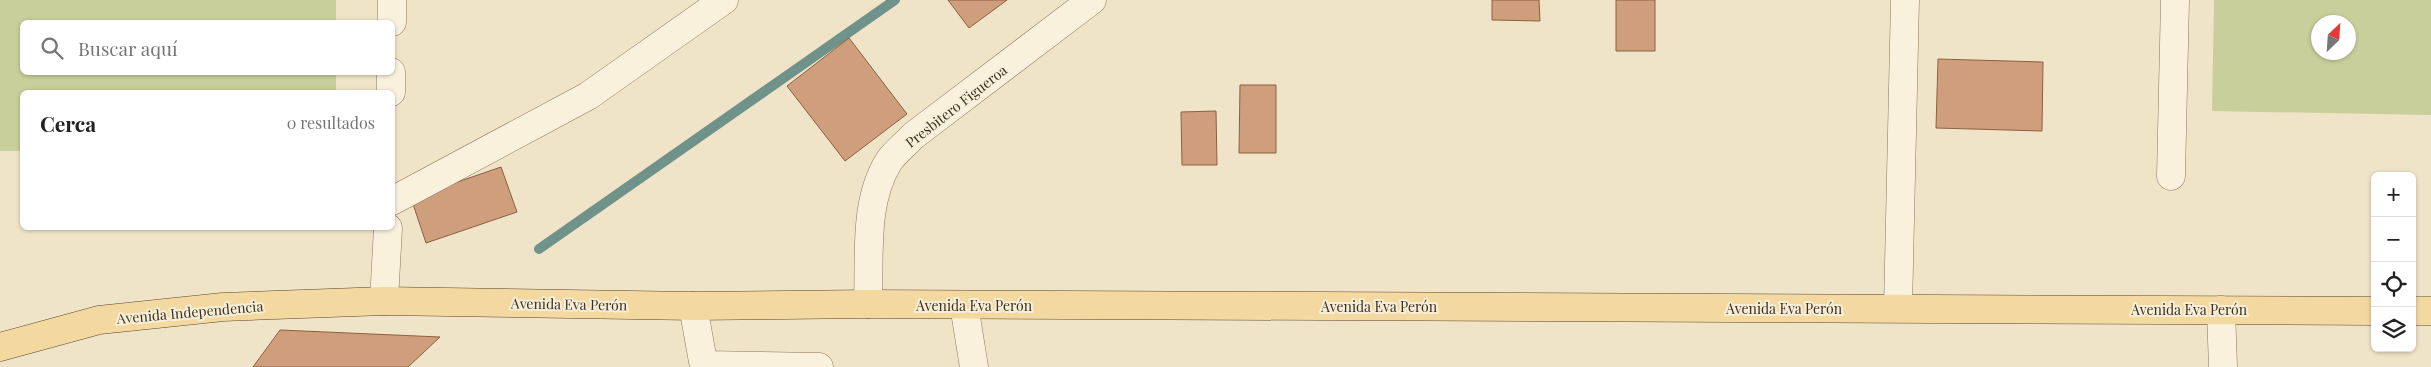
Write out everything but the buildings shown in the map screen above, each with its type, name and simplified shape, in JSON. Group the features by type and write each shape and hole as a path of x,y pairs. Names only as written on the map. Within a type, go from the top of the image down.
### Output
{"main road":[{"name":"Avenida Eva Perón","path":"384,301 693,306 868,304 2371,311"},
{"name":"Avenida Independencia","path":"3,341 98,320 222,308 384,301"},
{"path":"2416,311 2431,311"}],"street":[{"path":"392,0 392,20"},
{"path":"395,199 588,96 724,0"},
{"name":"Presbitero Figueroa","path":"868,304 871,219 876,190 890,161 913,136 1092,0"},
{"path":"1898,308 1904,0"},
{"path":"2170,176 2175,0"},
{"path":"391,75 391,90"},
{"path":"384,301 388,230"},
{"path":"964,305 974,367"},
{"path":"693,306 705,366 819,367"},
{"path":"2221,310 2223,367"}],"green space":[{"path":"0,0 336,0 336,20 20,20 20,75 336,75 336,90 20,90 20,151 0,151"},
{"path":"2214,0 2431,0 2431,115 2212,111"}],"waterway":[{"path":"539,249 895,0"}]}
